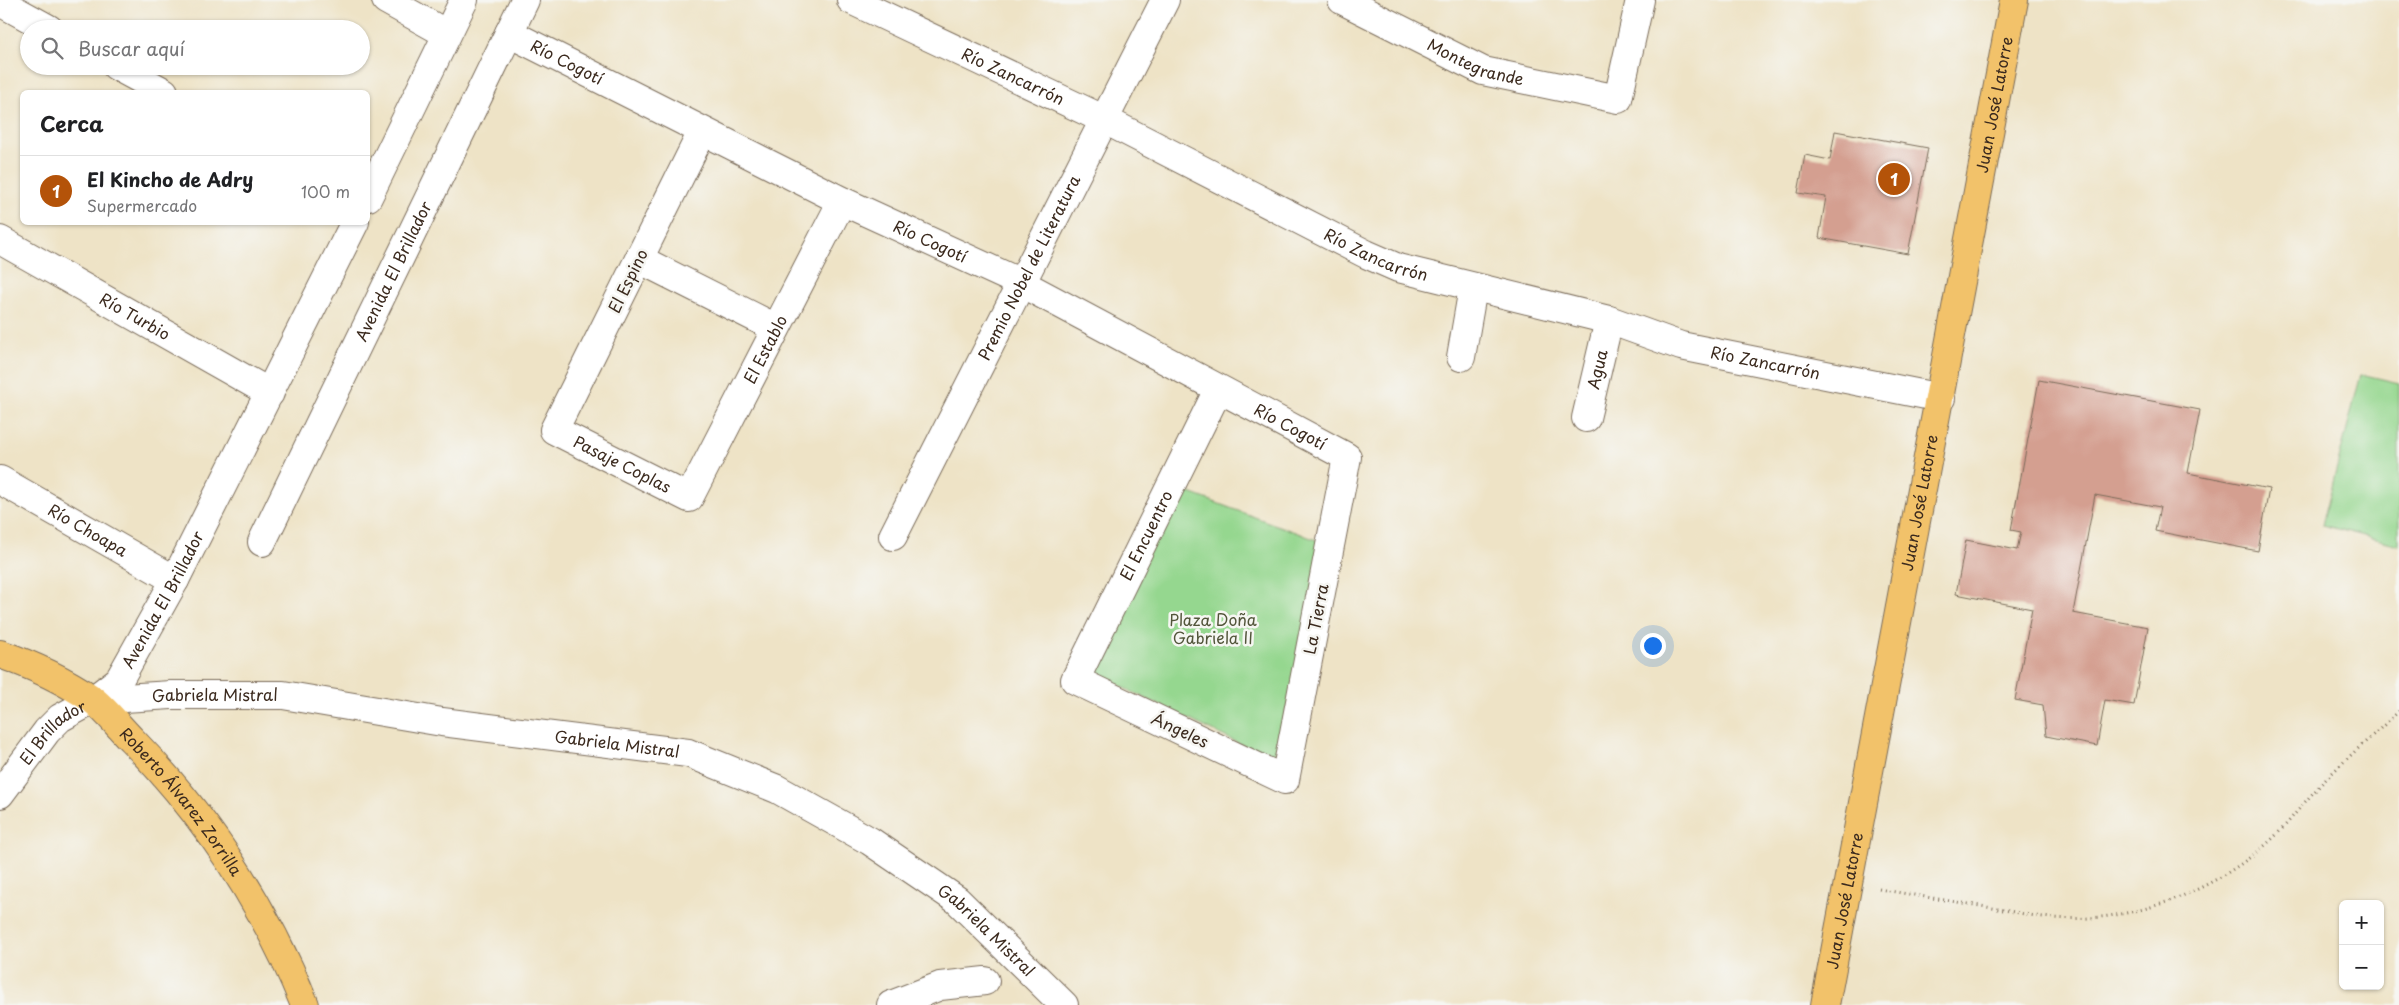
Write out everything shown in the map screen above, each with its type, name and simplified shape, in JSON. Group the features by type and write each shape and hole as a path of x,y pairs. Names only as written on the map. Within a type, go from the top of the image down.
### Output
{"main road":[{"name":"Juan José Latorre","path":"1825,1005 1941,398 2014,0"},
{"name":"Roberto Álvarez Zorrilla","path":"0,654 54,676 93,700 169,778 205,825 261,916 305,1005"}],"street":[{"path":"386,0 446,34"},
{"path":"370,193 464,0"},
{"name":"Avenida El Brillador","path":"262,542 525,0"},
{"name":"Río Zancarrón","path":"851,0 1103,119 1366,254 1398,268 1609,320 1688,348 1941,398"},
{"name":"Premio Nobel de Literatura","path":"893,536 1165,0"},
{"name":"Montegrande","path":"1342,0 1484,71 1618,99 1640,0"},
{"path":"0,2 33,20"},
{"name":"Río Cogotí","path":"509,33 842,201 1021,283 1218,390 1347,457"},
{"path":"133,75 160,90"},
{"name":"El Espino","path":"554,430 702,132"},
{"name":"El Establo","path":"689,498 842,201"},
{"name":"Avenida El Brillador","path":"93,700 119,680 175,580 354,225"},
{"name":"Río Turbio","path":"0,240 270,393"},
{"path":"639,259 776,328"},
{"path":"1461,357 1473,288"},
{"name":"Agua","path":"1586,418 1609,320"},
{"name":"El Encuentro","path":"1075,680 1218,390"},
{"name":"Pasaje Coplas","path":"554,430 689,498"},
{"name":"La Tierra","path":"1284,780 1347,457"},
{"name":"Río Choapa","path":"0,480 175,580"},
{"name":"Ángeles","path":"1075,680 1284,780"},
{"name":"Gabriela Mistral","path":"93,700 171,695 283,695 442,722 688,753 777,789 870,841 957,900 1064,1005"},
{"name":"El Brillador","path":"0,794 47,731 60,718 93,700"},
{"path":"891,1005 940,986 980,993 1014,957"}],"path":[{"path":"1908,894 2053,918 2091,918 2129,913 2165,902 2217,879 2264,847 2290,821 2314,792 2399,711"}],"green space":[{"path":"2361,374 2399,383 2399,545 2322,525"},
{"name":"Plaza Doña Gabriela II","path":"1179,489 1330,545 1273,760 1091,672"}],"building":[{"path":"1835,131 1928,148 1908,254 1819,238 1826,197 1798,193 1805,155 1830,160"},
{"path":"2039,380 2200,410 2188,473 2269,489 2258,551 2155,531 2160,507 2095,495 2073,613 2148,627 2134,705 2105,700 2097,746 2046,736 2043,705 2015,700 2032,609 1956,594 1966,540 2017,550 2021,532 2011,530"}],"place":[{"name":"El Kincho de Adry","path":"1894,179"}]}
